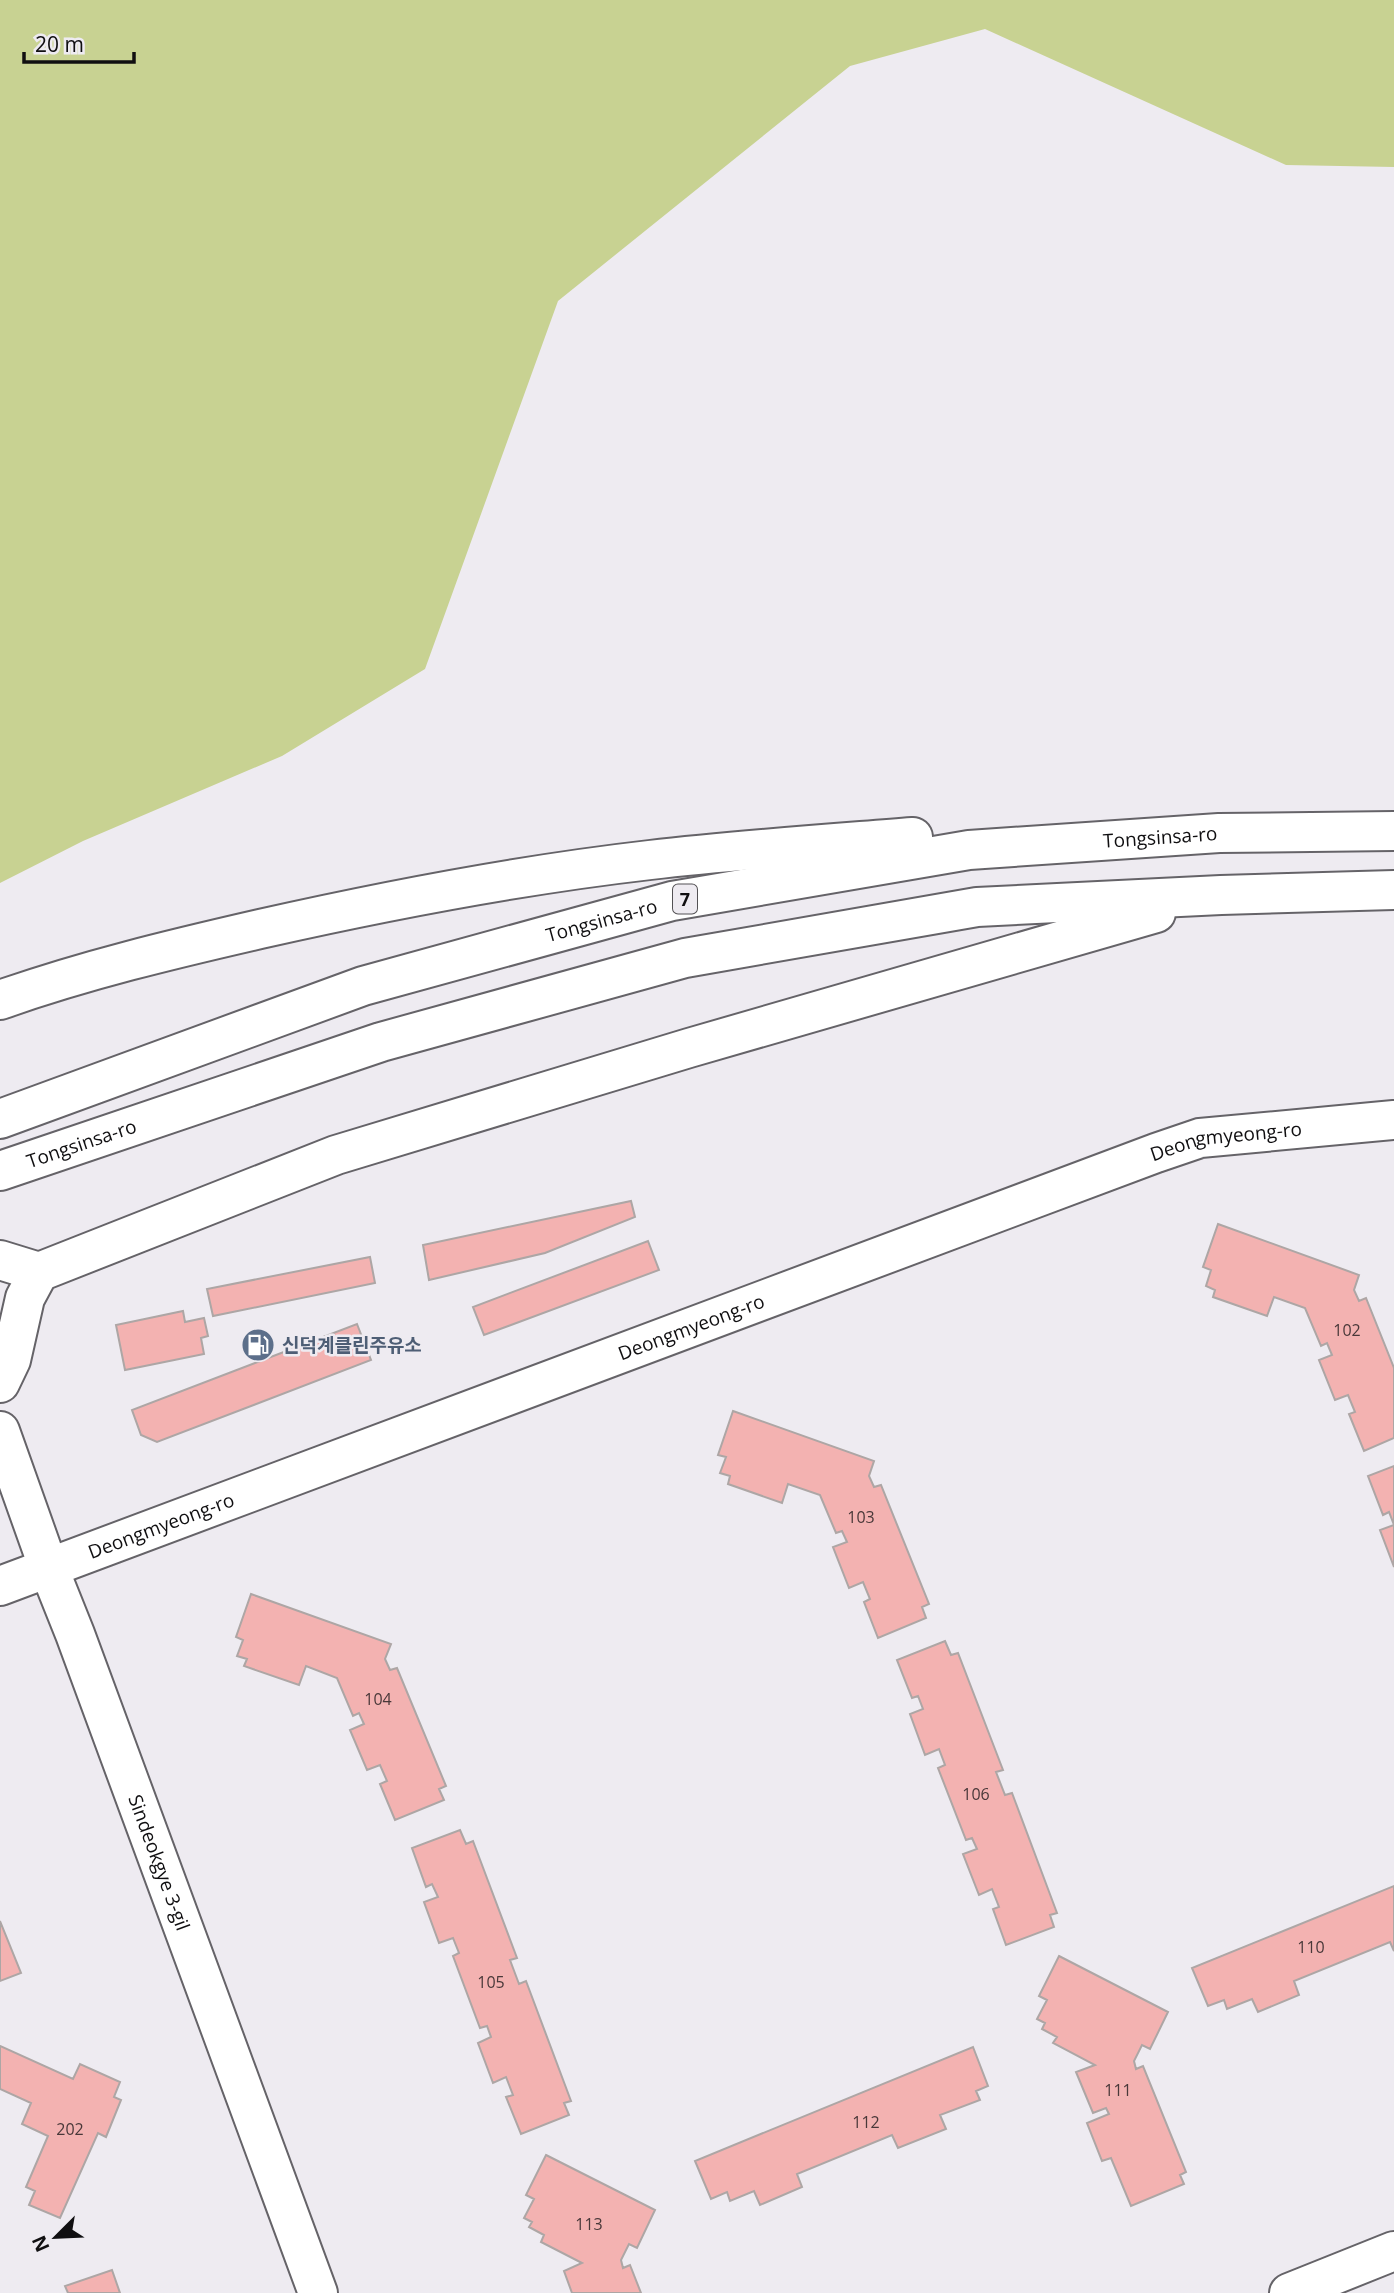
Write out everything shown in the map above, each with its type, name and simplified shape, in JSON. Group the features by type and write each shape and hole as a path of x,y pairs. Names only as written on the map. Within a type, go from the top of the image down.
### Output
{"main road":[{"path":"0,1000 77,975 216,939 370,905 503,881 649,860 1087,824 1219,833"},
{"name":"Tongsinsa-ro","path":"3,1118 363,986 672,901 969,850 1219,833 1394,831"},
{"name":"Tongsinsa-ro","path":"7,1168 381,1042 685,958 977,907 1394,890"},
{"path":"0,1260 38,1272 336,1155 676,1052 1221,895"},
{"name":"Deongmyeong-ro","path":"0,1586 1200,1138 1394,1120"},
{"path":"0,1383 11,1360 25,1298 38,1272"},
{"name":"Sindeokgye 3-gil","path":"0,1431 318,2293"},
{"path":"1289,2293 1394,2251"}],"green space":[{"path":"0,0 1394,0 1394,167 1286,165 985,29 850,66 558,301 425,669 282,756 83,841 0,883"}],"building":[{"path":"631,1201 635,1217 545,1253 429,1280 423,1245"},
{"path":"1218,1224 1359,1275 1354,1290 1359,1301 1366,1298 1394,1368 1394,1438 1364,1451 1349,1414 1355,1412 1348,1395 1335,1400 1319,1360 1332,1355 1327,1343 1321,1346 1305,1308 1274,1297 1267,1316 1213,1297 1215,1290 1206,1286 1211,1270 1203,1267"},
{"path":"648,1241 659,1270 484,1335 473,1307"},
{"path":"370,1257 375,1283 213,1316 207,1289"},
{"path":"183,1311 185,1322 204,1318 208,1336 201,1338 204,1354 125,1370 116,1325"},
{"path":"357,1324 371,1360 157,1442 141,1435 132,1410"},
{"path":"733,1411 874,1461 869,1476 874,1487 881,1485 929,1604 922,1607 926,1618 878,1638 864,1602 870,1599 863,1582 849,1588 833,1547 847,1542 842,1531 836,1533 820,1495 788,1484 782,1503 728,1484 730,1476 720,1473 726,1457 718,1455"},
{"path":"1394,1466 1394,1525 1389,1512 1383,1515 1368,1476"},
{"path":"1394,1525 1394,1567 1380,1530"},
{"path":"251,1594 391,1644 385,1659 390,1670 397,1668 446,1786 439,1789 444,1800 395,1820 380,1784 387,1781 380,1765 367,1770 350,1730 364,1724 359,1713 353,1716 337,1678 306,1666 299,1685 244,1666 247,1659 237,1656 243,1640 236,1637"},
{"path":"945,1641 951,1655 958,1653 1003,1770 996,1772 1005,1795 1012,1793 1057,1913 1050,1915 1054,1927 1006,1945 993,1909 999,1907 992,1889 979,1895 963,1854 977,1849 972,1838 966,1840 938,1768 945,1765 939,1749 925,1755 910,1714 923,1709 918,1696 912,1698 897,1660"},
{"path":"460,1830 466,1844 473,1841 517,1958 510,1960 519,1984 526,1981 571,2101 564,2103 569,2115 521,2134 506,2097 513,2095 506,2077 493,2083 478,2043 491,2037 487,2026 480,2028 453,1956 459,1953 453,1938 439,1943 424,1902 438,1897 432,1884 426,1887 412,1848"},
{"path":"1394,1886 1394,1951 1390,1942 1294,1981 1299,1995 1258,2012 1252,1999 1227,2009 1224,2000 1208,2006 1192,1968"},
{"path":"0,1921 21,1973 0,1981"},
{"path":"1059,1956 1168,2012 1150,2049 1142,2045 1134,2061 1136,2069 1143,2066 1186,2172 1180,2175 1184,2184 1131,2206 1111,2158 1102,2161 1087,2123 1109,2114 1106,2108 1093,2113 1076,2072 1095,2065 1053,2043 1057,2037 1042,2029 1045,2023 1037,2019 1047,2000 1039,1996"},
{"path":"0,2046 73,2079 80,2064 120,2082 114,2097 121,2100 106,2137 98,2133 60,2218 29,2205 35,2191 26,2187 48,2136 22,2124 31,2103 0,2089"},
{"path":"973,2047 988,2086 976,2091 980,2100 940,2115 946,2129 898,2148 892,2135 797,2174 802,2187 760,2205 754,2191 730,2201 727,2192 711,2199 695,2161"},
{"path":"546,2155 655,2210 637,2248 629,2244 621,2260 623,2268 630,2265 641,2293 572,2293 564,2271 582,2263 541,2242 544,2235 529,2227 532,2222 524,2218 534,2199 526,2195"},
{"path":"112,2270 120,2293 68,2293 65,2286"}],"place":[{"name":"신덕계클린주유소","path":"258,1345"}]}
